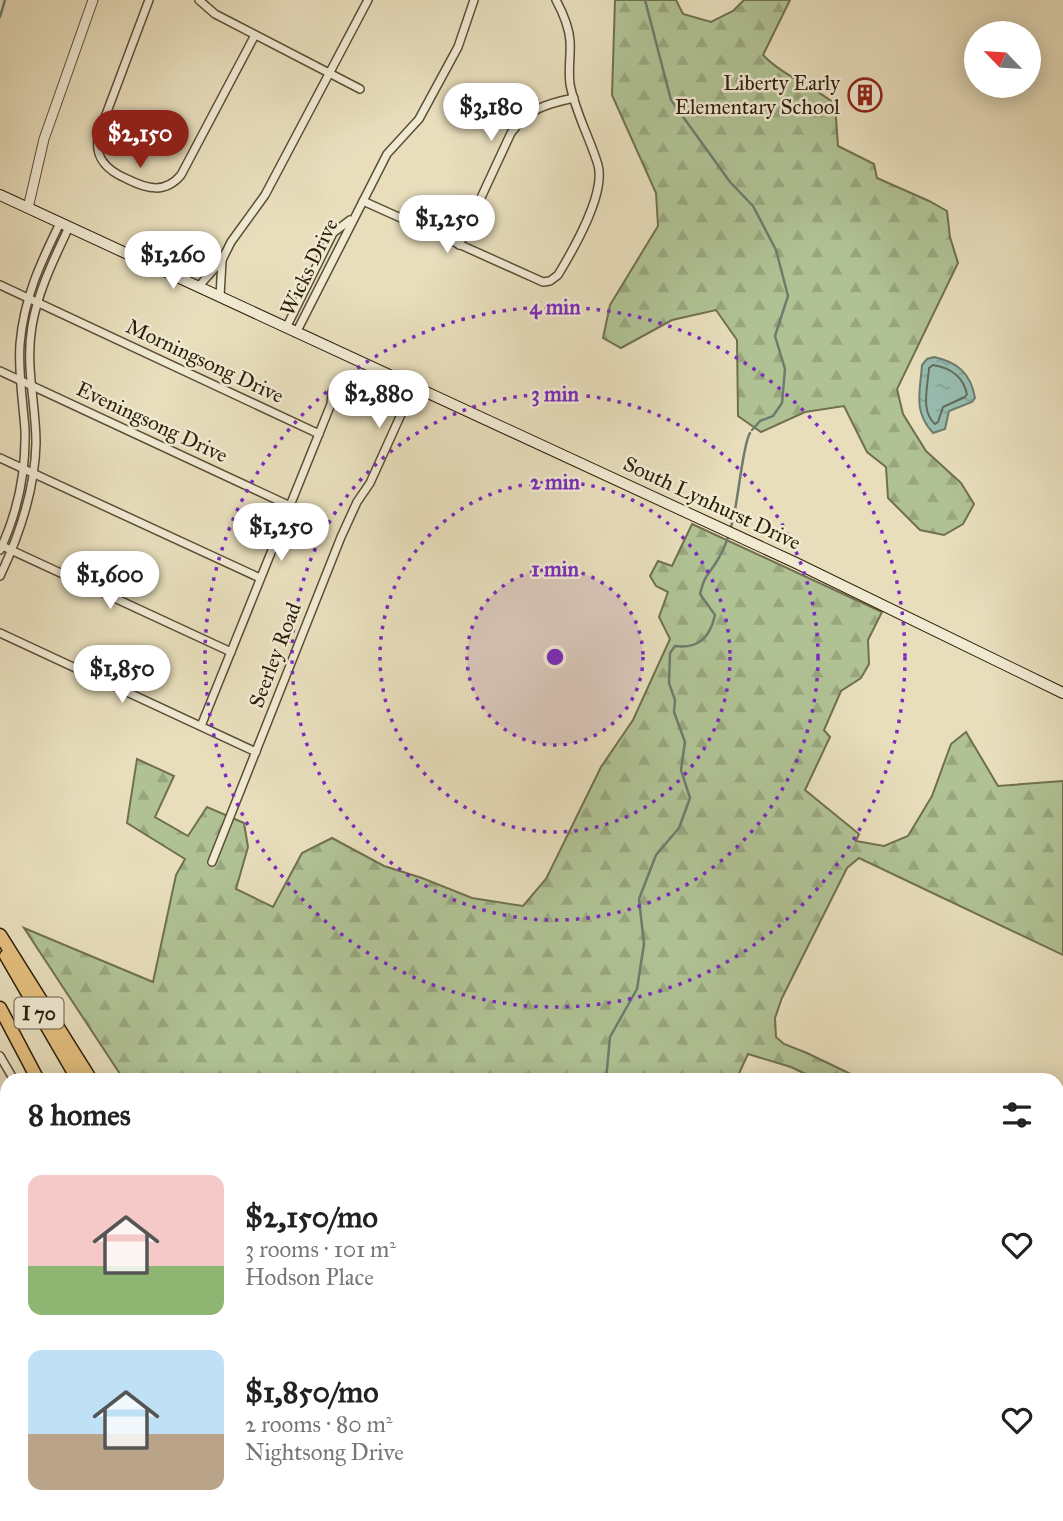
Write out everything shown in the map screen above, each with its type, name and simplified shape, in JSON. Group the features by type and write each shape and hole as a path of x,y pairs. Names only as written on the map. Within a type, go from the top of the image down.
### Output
{"highway":[{"path":"0,934 87,1073"},
{"name":"I 70","path":"0,947 74,1073"},
{"name":"I 70","path":"0,1008 34,1073"}],"main road":[{"name":"South Lynhurst Drive","path":"0,195 738,536 1063,693"}],"street":[{"path":"28,208 44,139 93,0"},
{"path":"149,0 99,133 97,146 103,163 110,171 144,187 161,188 181,174 255,35"},
{"path":"199,0 214,13 360,89"},
{"path":"199,286 222,260 231,242 263,199 368,0"},
{"name":"Wicks Drive","path":"296,333 387,154 419,119 458,47 474,0"},
{"path":"363,201 543,282 558,275 595,201 599,181 598,167 570,84 568,31 556,0"},
{"path":"459,245 511,133 521,119 551,103 574,98"},
{"name":"Wicks Drive","path":"286,328 333,233 354,218"},
{"path":"65,225 27,297 20,344 19,380 25,432 24,469 18,502 1,547 231,652"},
{"path":"0,576 12,550 30,496 36,443 29,385 32,326 65,225"},
{"path":"220,296 222,260"},
{"name":"Morningsong Drive","path":"0,285 319,434"},
{"name":"Eveningsong Drive","path":"0,371 288,505"},
{"name":"Seerley Road","path":"212,862 341,537 357,502 370,483 413,388"},
{"path":"201,726 331,404 332,392"},
{"path":"0,458 260,578"},
{"path":"0,633 256,752"},
{"path":"0,1056 10,1073"}],"green space":[{"path":"615,0 676,0 683,14 711,22 733,11 744,0 790,0 763,55 779,69 835,104 838,146 874,164 877,178 947,211 950,237 958,263 897,389 903,414 926,451 961,483 974,504 963,524 944,535 920,530 888,498 886,467 867,452 844,406 805,412 761,432 738,416 737,340 716,310 672,320 621,348 603,338 610,305 658,226 656,193 612,95"},
{"path":"692,524 882,612 868,640 869,664 861,678 841,691 824,730 830,737 805,790 859,834 856,841 884,846 908,836 932,796 951,744 966,732 998,786 1063,781 1063,955 859,858 847,868 782,998 775,1018 776,1037 784,1044 848,1073 803,1073 748,1054 739,1073 119,1073 24,928 153,982 176,875 185,859 127,823 137,759 174,776 155,817 188,836 207,807 244,823 248,847 236,889 273,907 302,853 332,838 384,866 472,898 523,906 546,879 601,767 633,720 670,639 659,617 668,592 656,586 650,576 658,561 672,566"}],"water":[{"path":"934,357 950,362 962,370 970,382 975,398 972,402 949,411 945,429 933,433 920,409 919,393 922,365 927,359"}],"waterway":[{"path":"0,17 5,0"},
{"path":"645,0 671,100 730,182 753,206 776,250 788,296 775,336 785,369 782,403 773,416 760,421 752,430"},
{"path":"607,1073 610,1037 637,989 644,944 639,899 656,855 679,828 690,798 681,770 685,742 674,712 675,700 669,683 670,653 675,646 691,646 702,640 713,623 715,615 700,594 705,579 720,556 729,535 750,433"}],"place":[{"name":"Liberty Early Elementary School","path":"865,95"}]}
